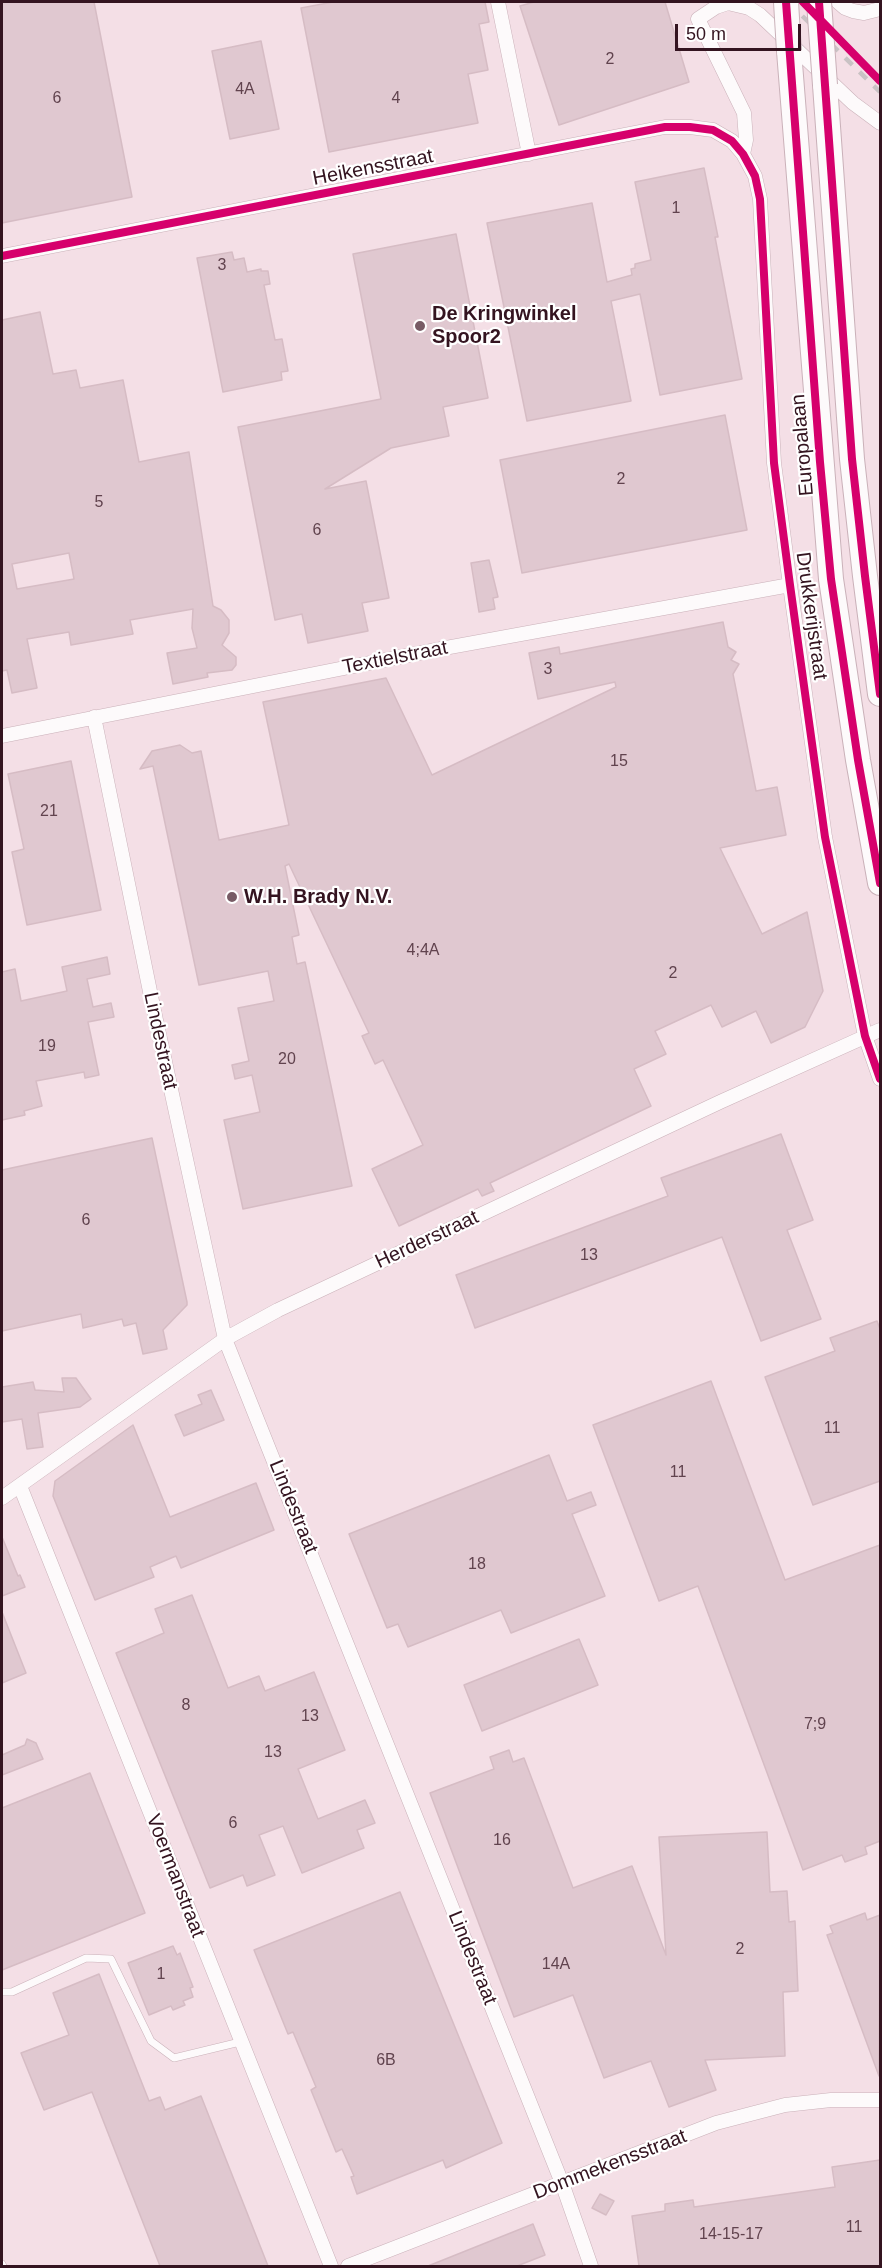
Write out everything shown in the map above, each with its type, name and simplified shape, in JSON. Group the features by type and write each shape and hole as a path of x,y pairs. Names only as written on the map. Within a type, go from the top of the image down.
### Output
{"highway":[{"name":"Europalaan","path":"786,2 831,579 858,760 880,883"},
{"path":"819,2 852,459 880,694"}],"street":[{"path":"498,2 529,154"},
{"path":"838,2 845,8 864,13 880,9"},
{"path":"743,154 746,140 744,113 699,19 716,7 728,3 749,8 760,15 853,104 880,123"},
{"name":"Heikensstraat","path":"2,256 665,127 713,130 732,141 743,154"},
{"name":"Drukkerijstraat","path":"743,154 755,176 760,199 774,463 825,837 865,1036 880,1079"},
{"name":"Textielstraat","path":"2,736 445,648 790,585"},
{"name":"Lindestraat","path":"94,717 153,1011 225,1339 562,2183 591,2266"},
{"name":"Herderstraat","path":"2,1498 225,1339 278,1310 880,1030"},
{"name":"Voermanstraat","path":"20,1486 240,2042 332,2266"},
{"name":"Dommekensstraat","path":"348,2266 716,2123 785,2105 831,2100 880,2100"}],"lane":[{"path":"2,1992 12,1992 86,1958 111,1959 151,2041 174,2058 240,2042"}],"building":[{"path":"2,2 94,2 132,197 2,223"},
{"path":"333,2 485,2 489,22 479,24 488,70 468,74 478,123 329,152 301,8"},
{"path":"534,2 665,2 689,82 559,125 520,6"},
{"path":"261,41 279,129 230,139 212,51"},
{"path":"704,168 742,379 660,395 640,294 611,301 631,401 527,421 487,223 592,203 607,282 632,275 631,269 635,268 635,264 651,260 635,182"},
{"path":"456,234 488,398 443,407 449,436 391,448 325,489 366,481 389,598 362,603 368,631 308,643 302,614 275,620 238,427 381,399 353,254"},
{"path":"232,252 234,260 244,258 247,272 261,269 261,271 268,271 270,284 264,285 275,340 282,339 288,371 281,372 282,380 223,392 197,258"},
{"path":"40,312 53,374 76,370 80,388 123,380 139,462 189,452 213,606 221,610 229,620 229,633 222,645 236,657 236,665 232,670 207,673 208,677 173,684 167,653 197,648 192,628 193,609 130,620 133,634 71,645 69,632 27,639 37,688 12,693 7,670 2,671 2,320","holes":["69,553 74,579 17,589 12,564"]},
{"path":"725,415 747,530 522,573 500,460"},
{"path":"489,560 498,597 493,598 495,609 479,612 471,563"},
{"path":"723,622 728,647 736,652 731,660 739,664 733,674 756,791 777,787 786,835 720,848 762,934 807,912 823,991 805,1027 771,1043 756,1011 722,1027 711,1005 655,1031 666,1054 634,1069 651,1106 490,1183 494,1191 482,1196 478,1189 399,1226 372,1169 423,1145 383,1060 375,1064 362,1036 369,1033 289,864 285,866 299,935 292,937 297,964 305,962 352,1186 243,1209 224,1120 260,1112 252,1075 235,1079 232,1065 249,1061 238,1008 274,1001 268,971 199,985 153,766 140,769 152,751 180,745 192,753 201,751 219,840 289,825 263,702 386,678 432,775 616,687 615,682 538,699 529,653 559,647 560,654"},
{"path":"71,761 101,910 27,925 12,852 24,849 8,774"},
{"path":"107,957 110,974 87,979 93,1007 111,1003 114,1017 88,1022 99,1075 85,1078 84,1072 36,1081 42,1106 24,1111 25,1115 2,1120 2,972 15,969 21,1001 67,991 62,967"},
{"path":"781,1134 813,1220 787,1230 821,1319 761,1341 722,1237 475,1328 456,1275 668,1196 661,1178"},
{"path":"152,1138 187,1302 187,1305 163,1330 167,1349 143,1354 136,1323 124,1326 122,1319 83,1328 81,1314 2,1331 2,1170"},
{"path":"877,1321 880,1329 880,1481 813,1505 765,1377 835,1351 830,1338"},
{"path":"62,1378 76,1378 91,1399 80,1407 38,1413 43,1447 27,1449 22,1419 2,1422 2,1387 33,1382 35,1390 64,1392"},
{"path":"711,1381 785,1580 880,1545 880,1841 865,1847 867,1854 845,1862 842,1855 803,1870 698,1586 659,1601 593,1425"},
{"path":"211,1390 224,1420 184,1436 175,1415 202,1404 198,1395"},
{"path":"133,1425 170,1517 256,1483 274,1530 181,1568 176,1556 150,1567 154,1577 95,1600 53,1496 55,1481"},
{"path":"549,1455 567,1501 591,1492 596,1505 572,1514 605,1596 511,1633 501,1610 408,1647 398,1624 387,1628 349,1534"},
{"path":"2,1537 25,1587 2,1596"},
{"path":"192,1595 228,1688 259,1676 265,1691 314,1672 345,1750 298,1769 318,1819 365,1800 375,1823 357,1830 364,1848 302,1873 283,1826 259,1835 275,1875 247,1886 243,1875 210,1888 116,1653 164,1633 155,1609"},
{"path":"2,1612 26,1673 2,1683"},
{"path":"579,1639 598,1685 482,1731 464,1685"},
{"path":"27,1739 36,1743 43,1759 2,1775 2,1755 25,1745"},
{"path":"509,1750 513,1762 524,1758 573,1888 632,1866 666,1955 659,1837 767,1832 770,1892 787,1891 789,1922 795,1921 798,1991 783,1992 785,2056 705,2060 716,2090 669,2107 651,2061 604,2078 573,1995 514,2017 430,1793 494,1769 490,1757"},
{"path":"90,1773 145,1913 2,1970 2,1808"},
{"path":"400,1892 502,2143 446,2168 443,2160 357,2194 351,2177 354,2176 342,2149 336,2152 311,2090 316,2087 293,2032 288,2034 254,1950"},
{"path":"865,1913 867,1920 880,1915 879,2076 827,1935 833,1933 830,1926"},
{"path":"173,1946 177,1955 180,1953 193,1987 190,1988 193,1997 183,2001 185,2005 173,2010 171,2006 149,2015 128,1963"},
{"path":"99,1974 149,2101 160,2097 165,2110 201,2096 268,2266 160,2266 92,2092 44,2110 21,2053 69,2035 53,1993"},
{"path":"880,2160 880,2266 639,2266 632,2216 665,2211 665,2204 693,2200 694,2207 835,2187 832,2167"},
{"path":"600,2194 614,2201 606,2215 592,2208"},
{"path":"533,2224 545,2255 517,2266 428,2266"}],"railway":[{"path":"788,2 880,92"}],"cycle path":[{"path":"786,2 820,462 831,579 858,760 880,883"},
{"path":"803,2 880,81"},
{"path":"819,2 852,459 880,694"},
{"path":"2,256 665,127 713,130 732,141 743,154 755,176 760,199 774,463 790,585 825,837 865,1036 880,1079"}],"place":[{"name":"De Kringwinkel Spoor2","path":"420,326"},
{"name":"W.H. Brady N.V.","path":"232,897"}]}
